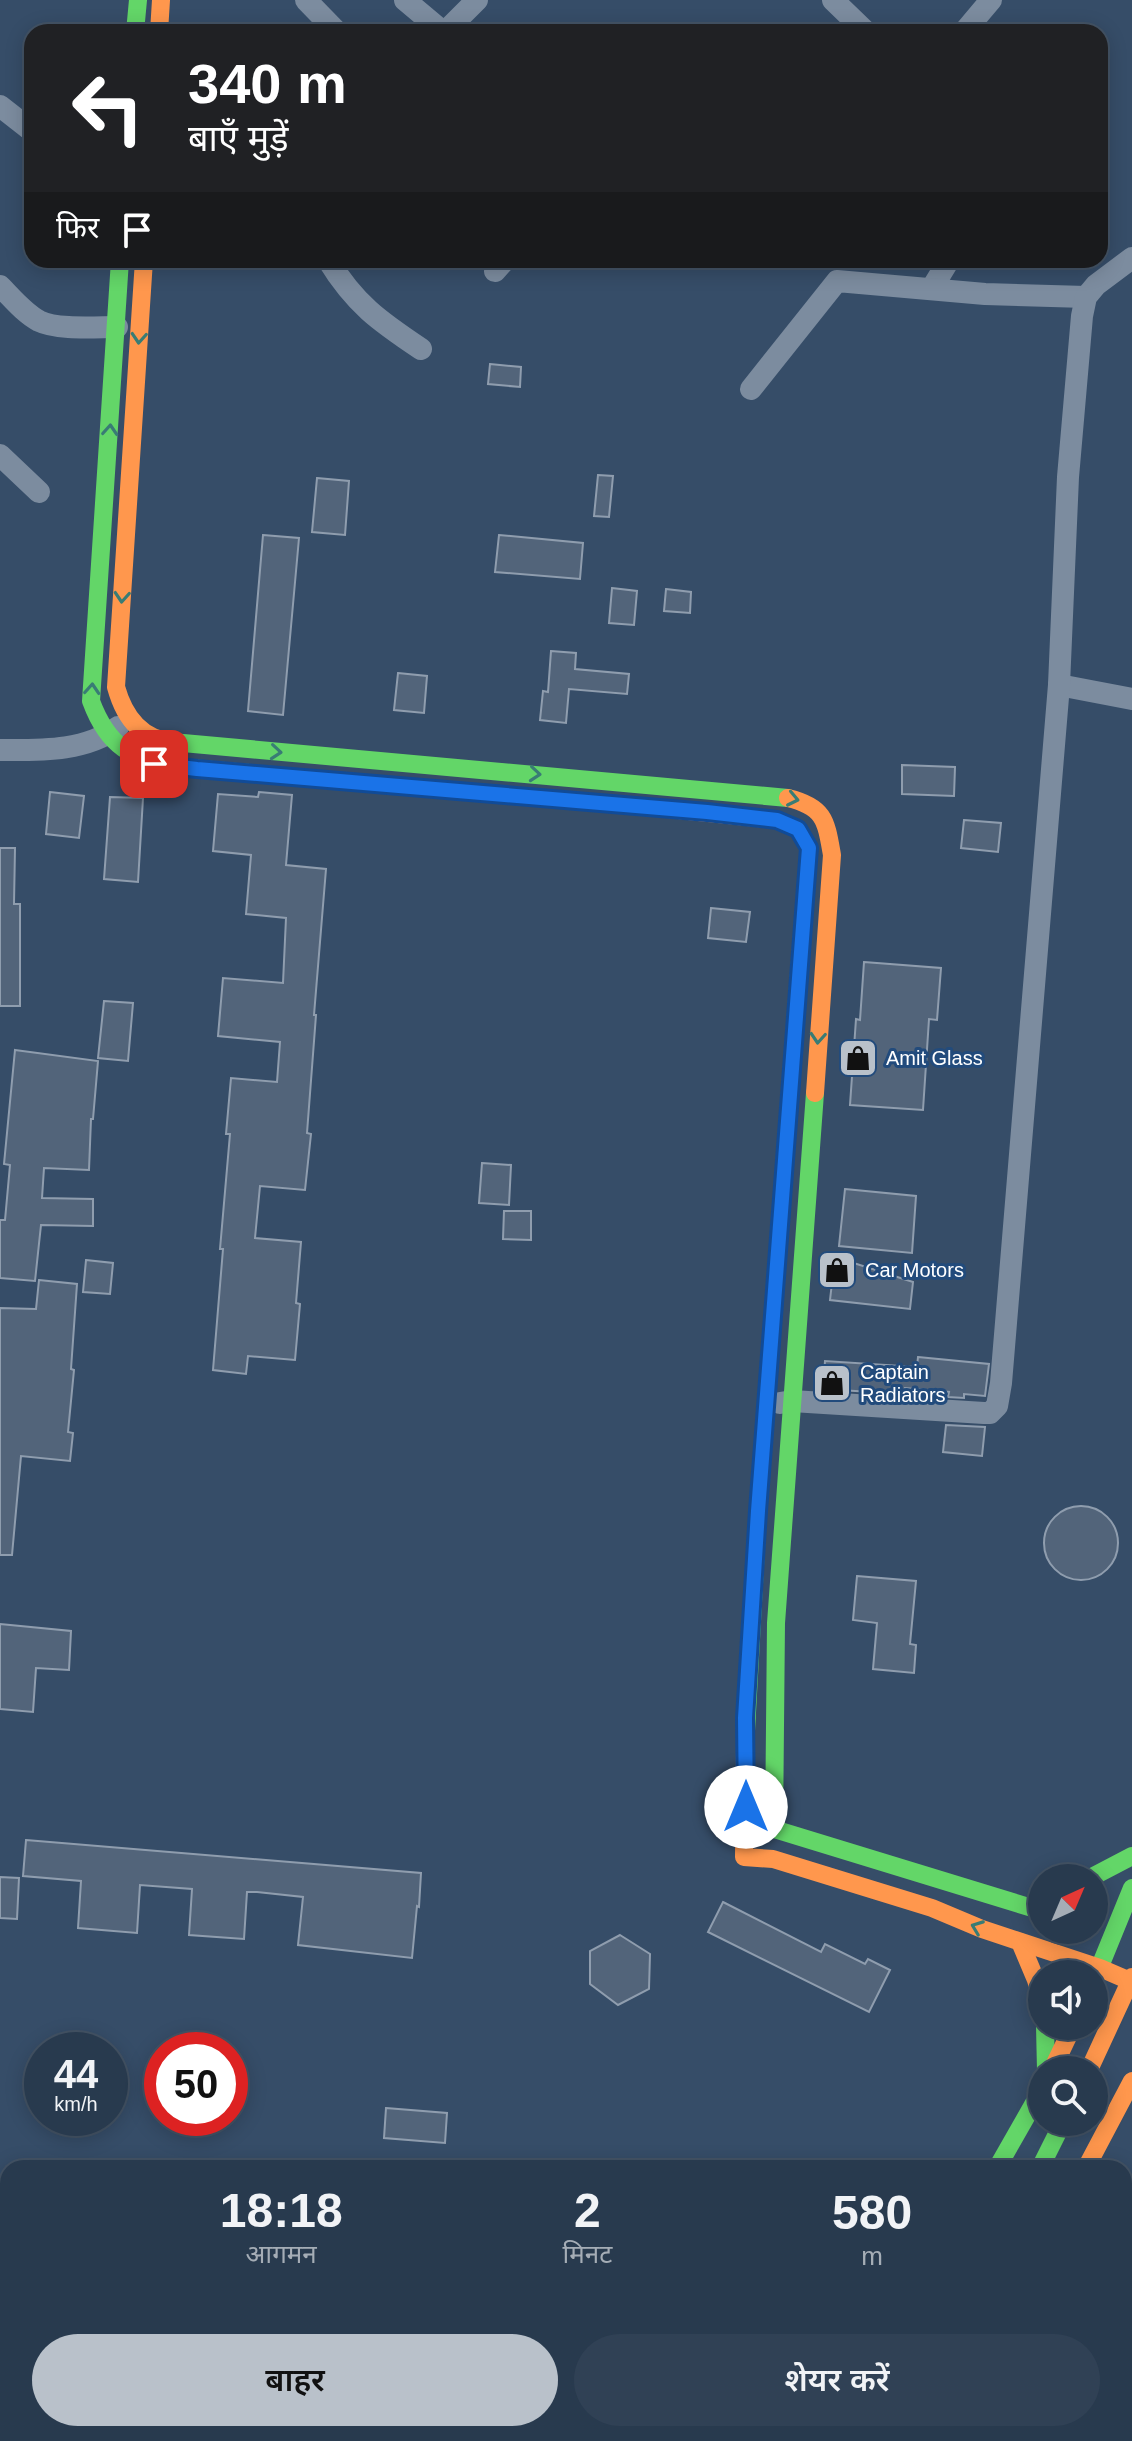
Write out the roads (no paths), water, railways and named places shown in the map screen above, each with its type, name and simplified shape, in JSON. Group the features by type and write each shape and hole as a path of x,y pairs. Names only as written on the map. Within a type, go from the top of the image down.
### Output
{"main road":[{"path":"136,24 138,0"},
{"path":"160,24 161,0"},
{"path":"120,268 91,701 96,719 107,736 125,753 154,764 171,766 777,820 798,829 809,848 758,1511 745,1718 744,1857 773,1859 932,1908 1062,1960"},
{"path":"143,268 116,687 119,702 143,735 159,741 781,796 812,803 825,817 832,855 776,1623 773,1859"},
{"path":"745,1826 774,1829 1028,1902"},
{"path":"1108,1869 1132,1856"},
{"path":"1103,1960 1132,1888"},
{"path":"1108,1933 1132,1944"},
{"path":"1020,1942 1028,1961"},
{"path":"1095,2056 1131,1979 1108,1976"},
{"path":"1090,2160 1132,2081"},
{"path":"1002,2160 1028,2114"},
{"path":"1044,2160 1056,2136"}],"street":[{"path":"306,0 329,24"},
{"path":"405,0 434,24"},
{"path":"452,24 477,0"},
{"path":"833,0 858,24"},
{"path":"971,24 991,0"},
{"path":"2,112 24,126"},
{"path":"768,1405 792,1401 984,1413 990,1413 997,1406 1003,1367 1059,685 1068,477 1082,316 1086,297 1096,285 1132,258"},
{"path":"333,268 359,303 378,321 421,349"},
{"path":"932,288 944,268"},
{"path":"751,389 837,281 985,294 1086,297"},
{"path":"0,286 41,322 117,327"},
{"path":"0,455 39,492"},
{"path":"1059,685 1132,699"},
{"path":"0,750 60,748 107,736 129,719"}],"place":[{"name":"Amit Glass","path":"858,1058"},
{"name":"Car Motors","path":"837,1270"},
{"name":"Captain Radiators","path":"832,1383"}]}
